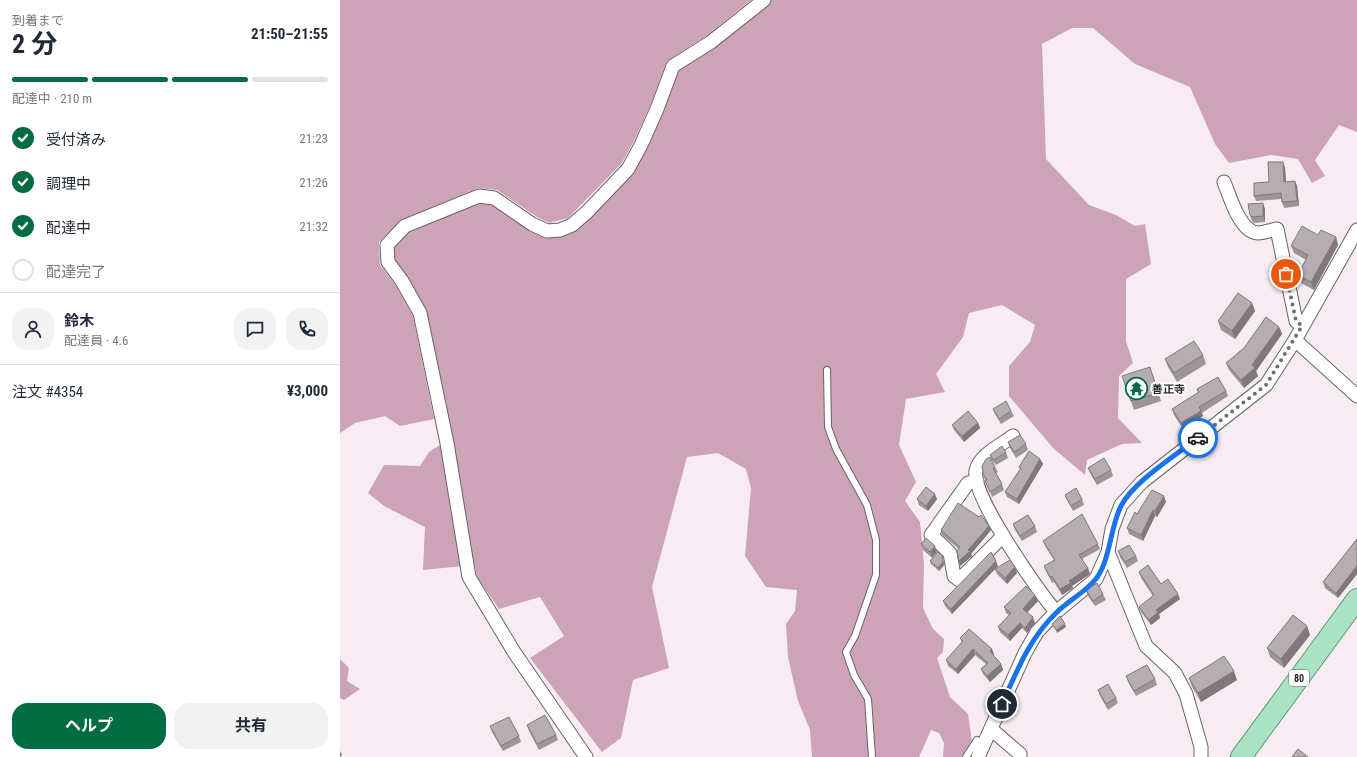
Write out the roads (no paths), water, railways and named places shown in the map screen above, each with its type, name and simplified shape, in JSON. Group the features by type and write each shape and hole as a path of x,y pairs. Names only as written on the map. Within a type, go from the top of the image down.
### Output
{"main road":[{"name":"80","path":"1241,757 1357,599"}],"street":[{"path":"586,757 514,652 469,577 447,443 420,313 402,281 388,262 387,245 405,226 479,196 494,198 532,224 547,231 560,230 572,225 587,212 628,169 654,116 673,66 711,42 764,0"},
{"path":"1224,182 1242,224 1249,231 1258,233 1277,229 1296,321 1302,326"},
{"path":"978,757 1025,653 1037,632 1056,612 1096,579 1108,552 1112,529 1122,505 1142,482 1266,385 1294,340 1357,230"},
{"path":"1294,340 1357,396"},
{"path":"1013,436 979,461 975,472 978,489 1003,536 1045,599 1056,612"},
{"path":"977,481 968,483 931,535 950,553 954,576 959,580 1003,536"},
{"path":"1108,552 1146,646 1175,672 1186,694 1201,747 1200,757"},
{"path":"991,729 1020,754 1020,757"}],"lane":[{"path":"827,370 828,427 836,449 867,505 876,540 876,575 855,636 846,652 854,675 868,699 872,757"},
{"path":"966,757 977,740 984,744"}],"place":[{"name":"善正寺","path":"1136,389"}]}
